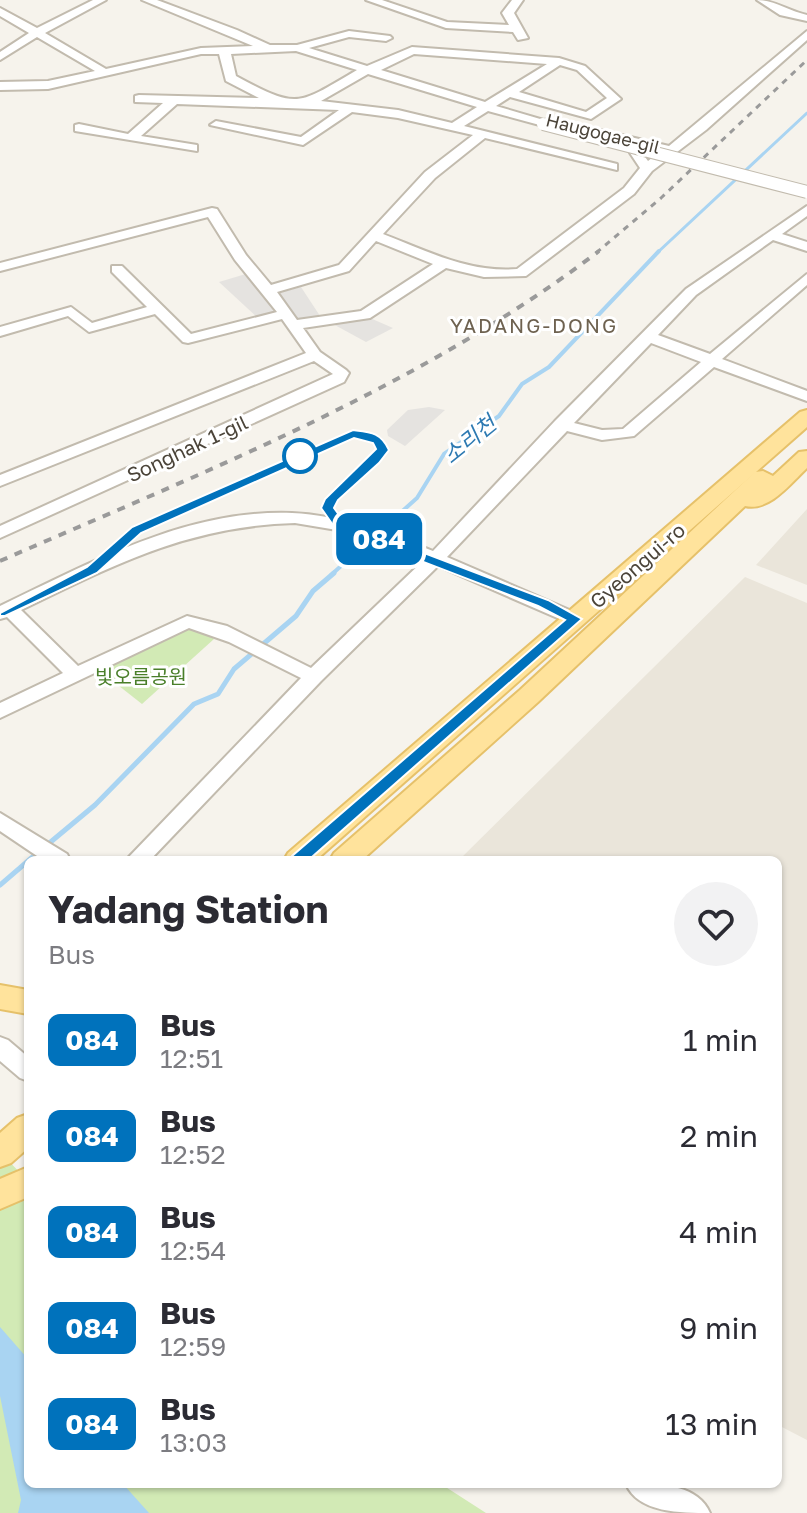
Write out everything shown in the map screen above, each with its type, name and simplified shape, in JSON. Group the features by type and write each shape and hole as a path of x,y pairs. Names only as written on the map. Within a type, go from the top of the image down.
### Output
{"main road":[{"name":"Gyeongui-ro","path":"723,503 738,464 807,397"},
{"name":"Gyeongui-ro","path":"349,856 529,696 807,416"},
{"name":"Gyeongui-ro","path":"303,856 575,619 807,437"},
{"name":"Gyeongui-ro","path":"723,503 764,495 807,457"},
{"path":"0,997 24,1001"},
{"path":"0,1153 24,1132"},
{"path":"0,1194 24,1184"}],"street":[{"path":"0,57 36,33 101,0"},
{"path":"147,0 233,32 268,49"},
{"path":"371,0 446,25 517,29"},
{"path":"518,0 508,13 524,42 519,57"},
{"path":"762,0 784,13 807,18"},
{"path":"0,11 101,70"},
{"name":"Haugogae-gil","path":"0,86 48,85 101,70 201,51 297,48 349,34 388,41 412,50 559,61"},
{"path":"373,235 445,262 493,274 521,273 629,191 647,168 702,127 807,34"},
{"name":"Haugogae-gil","path":"297,48 543,124 807,192"},
{"path":"224,50 230,78 278,104"},
{"path":"309,103 412,50"},
{"path":"454,127 507,92 559,61 581,68 615,99 587,116 507,92"},
{"path":"139,99 309,103 398,114 612,167"},
{"path":"131,138 174,100"},
{"path":"216,125 303,141 350,108"},
{"name":"Haugogae-gil","path":"506,113 541,118 665,153"},
{"name":"Haugogae-gil","path":"506,113 530,127 636,153 665,153"},
{"path":"79,128 193,148"},
{"path":"268,290 344,268 430,175 483,134"},
{"path":"636,153 647,168"},
{"path":"141,856 304,672 434,560 561,424 691,292 807,210"},
{"name":"Songhak 1-gil","path":"0,267 212,212 240,257 315,355 341,373 339,379 0,533"},
{"path":"773,236 807,247"},
{"path":"117,269 188,339 290,319 365,315 445,262"},
{"path":"561,424 597,436 614,437 628,433 807,278"},
{"path":"0,332 71,311 89,328 157,309"},
{"path":"646,336 807,397"},
{"name":"Songhak 1-gil","path":"0,481 315,355"},
{"path":"75,674 4,611 137,549 191,531 243,521 275,520 340,526 543,603 575,619"},
{"path":"0,711 187,622 207,624 304,672"},
{"path":"2,823 53,856"},
{"path":"0,1047 24,1068"},
{"path":"648,1488 695,1513"}],"shaded area":[{"path":"249,273 269,299 276,311 274,315 259,319 219,282"},
{"path":"301,287 320,316 298,320 278,293"},
{"path":"370,318 393,328 366,342 333,324"},
{"path":"429,407 445,410 405,446 388,436 387,430 408,410"},
{"path":"807,509 807,585 756,565"},
{"path":"745,577 807,603 807,1440 782,1427 782,856 463,856"}],"green space":[{"name":"빛오름공원","path":"188,629 203,631 214,639 142,704 100,671"},
{"path":"0,1152 24,1177 24,1488 447,1488 486,1513 0,1513"}],"water":[{"path":"0,1327 24,1354 24,1488 127,1488 149,1513 18,1513 21,1500 0,1396"}],"waterway":[{"name":"소리천","path":"658,252 807,113"},
{"name":"소리천","path":"331,575 417,498 444,454 499,416 522,384 549,367 658,252"},
{"name":"소리천","path":"34,856 95,805 194,704 218,694 234,669 296,616 313,591 334,573"},
{"name":"소리천","path":"0,885 24,864"}],"railway":[{"path":"596,253 661,198 807,60"},
{"path":"0,561 233,459 385,386 530,300 599,251"}],"bus line":[{"name":"084","path":"0,613 92,570 136,530 353,434 370,436 378,441 382,450 332,499 328,508 340,526 543,603 575,619 302,856"}],"district":[{"name":"YADANG-DONG","path":"534,325"}]}
